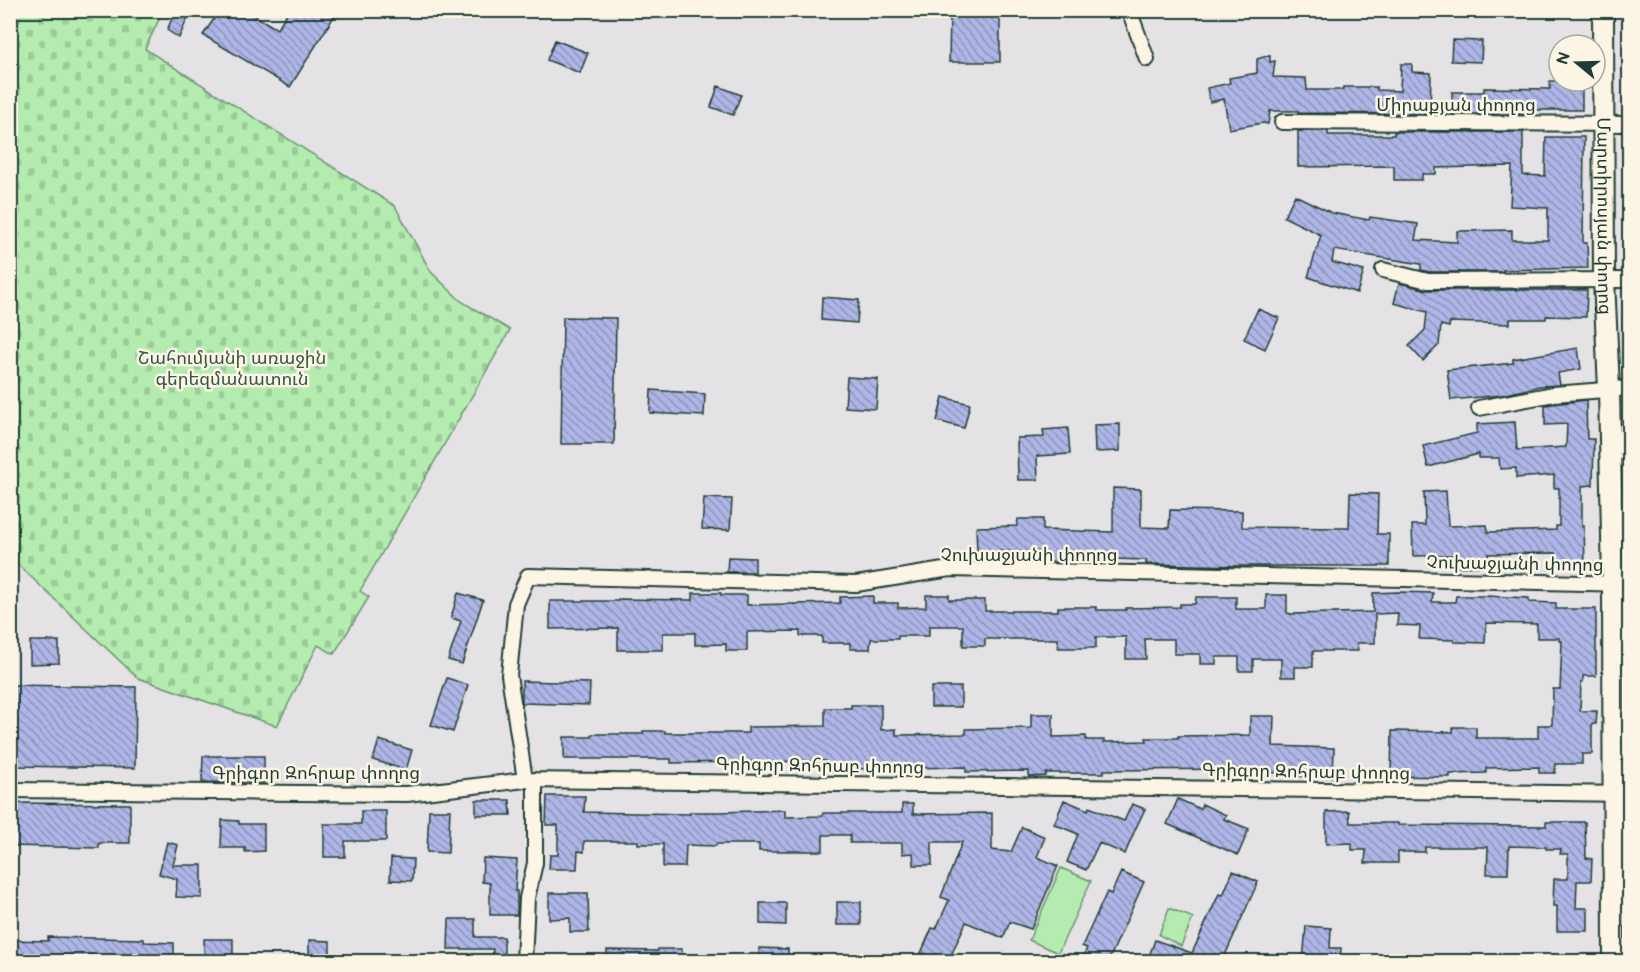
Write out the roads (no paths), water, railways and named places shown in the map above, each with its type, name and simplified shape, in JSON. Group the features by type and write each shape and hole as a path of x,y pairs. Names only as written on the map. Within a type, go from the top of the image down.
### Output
{"street":[{"path":"1129,10 1146,59"},
{"name":"Մարտիրոսյան փողոց","path":"1604,10 1604,280 1621,584 1622,794 1614,962"},
{"name":"Միրաքյան փողոց","path":"1282,122 1629,124"},
{"path":"1383,270 1428,281 1629,280"},
{"path":"1479,408 1554,394 1629,388"},
{"name":"Չուխաջյանի փողոց","path":"524,962 527,898 535,863 530,780 509,675 516,604 528,576 856,584 962,569 1621,584"},
{"name":"Գրիգոր Զոհրաբ փողոց","path":"10,790 408,794 530,780 1622,794"}],"park label":[{"name":"Շահումյանի առաջին գերեզմանատուն","path":"232,368"}]}
